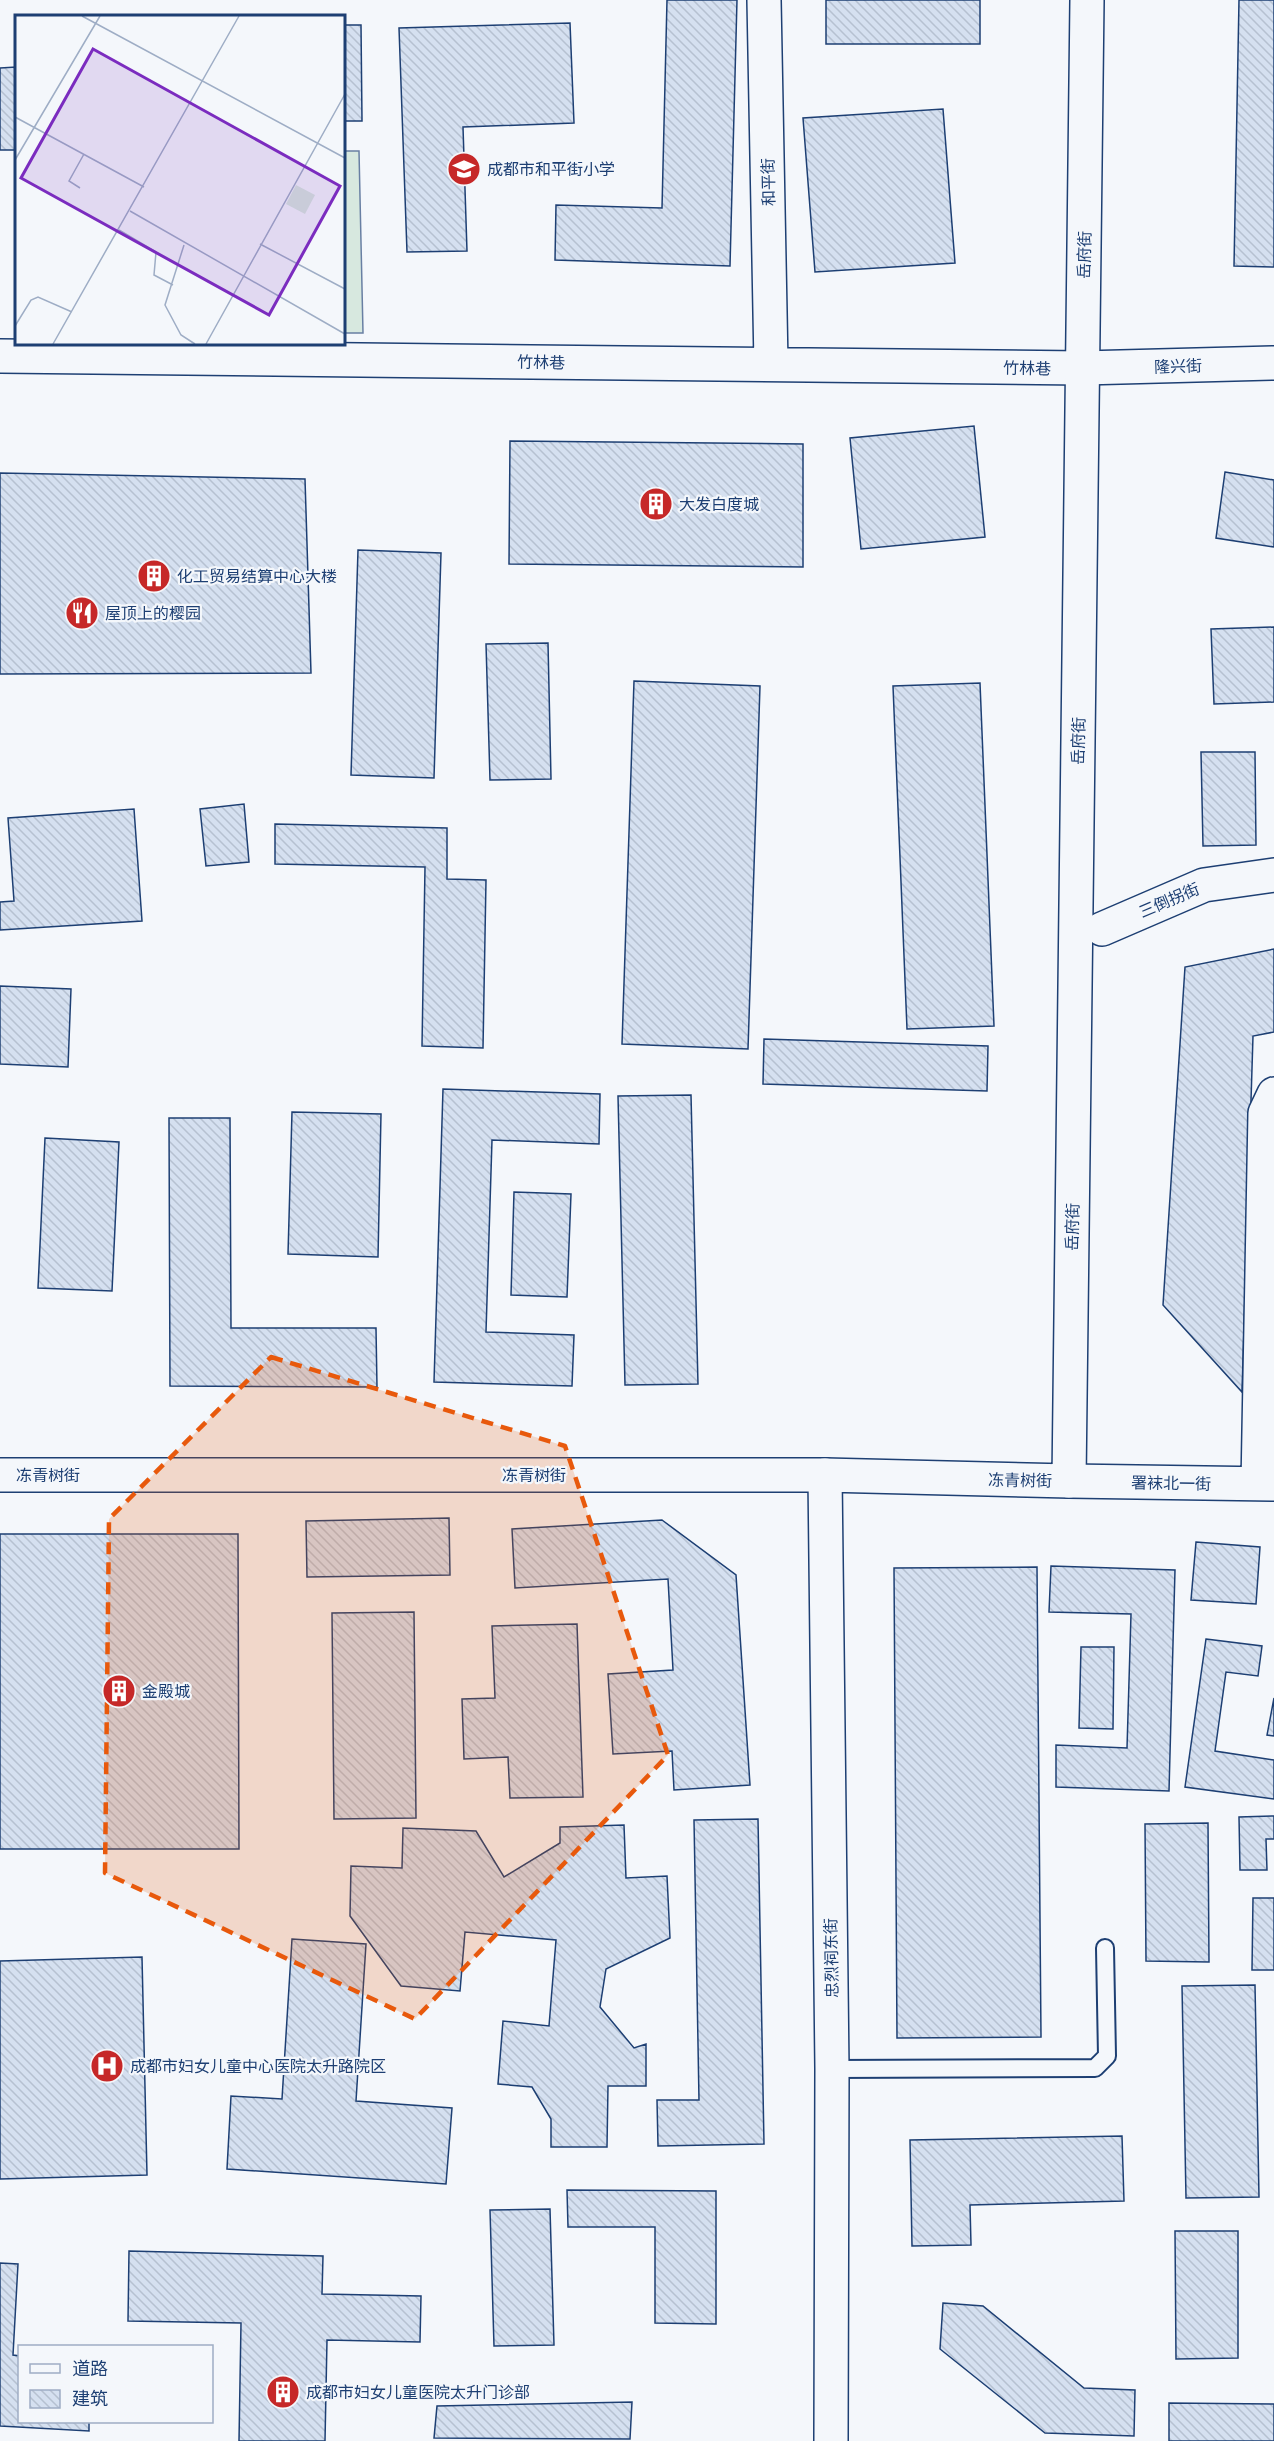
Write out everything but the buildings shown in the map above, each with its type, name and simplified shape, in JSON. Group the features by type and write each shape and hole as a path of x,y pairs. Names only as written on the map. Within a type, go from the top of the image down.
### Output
{"street":[{"name":"和平街","path":"764,0 771,364"},
{"name":"岳府街","path":"1069,1481 1087,0"},
{"name":"竹林巷","path":"0,356 1083,368"},
{"name":"隆兴街","path":"1083,368 1274,363"},
{"name":"三倒拐街","path":"1102,929 1204,885 1274,875"},
{"path":"1266,1484 1264,1113 1274,1094"},
{"name":"冻青树街","path":"0,1475 825,1475 1069,1481"},
{"name":"忠烈祠东街","path":"825,1475 832,2068 831,2441"},
{"name":"署袜北一街","path":"1069,1481 1266,1484"}],"lane":[{"path":"832,2068 1095,2068 1107,2056 1105,1948"}],"highlighted area":[{"path":"271,1357 565,1446 668,1755 415,2019 105,1873 109,1519"}],"shaded area":[{"path":"345,151 359,151 363,333 345,333"}],"place":[{"name":"成都市和平街小学","path":"464,169"},
{"name":"大发白度城","path":"656,504"},
{"name":"化工贸易结算中心大楼","path":"154,576"},
{"name":"屋顶上的樱园","path":"82,613"},
{"name":"金殿城","path":"119,1691"},
{"name":"成都市妇女儿童中心医院太升路院区","path":"107,2066"},
{"name":"成都市妇女儿童医院太升门诊部","path":"283,2392"}]}
